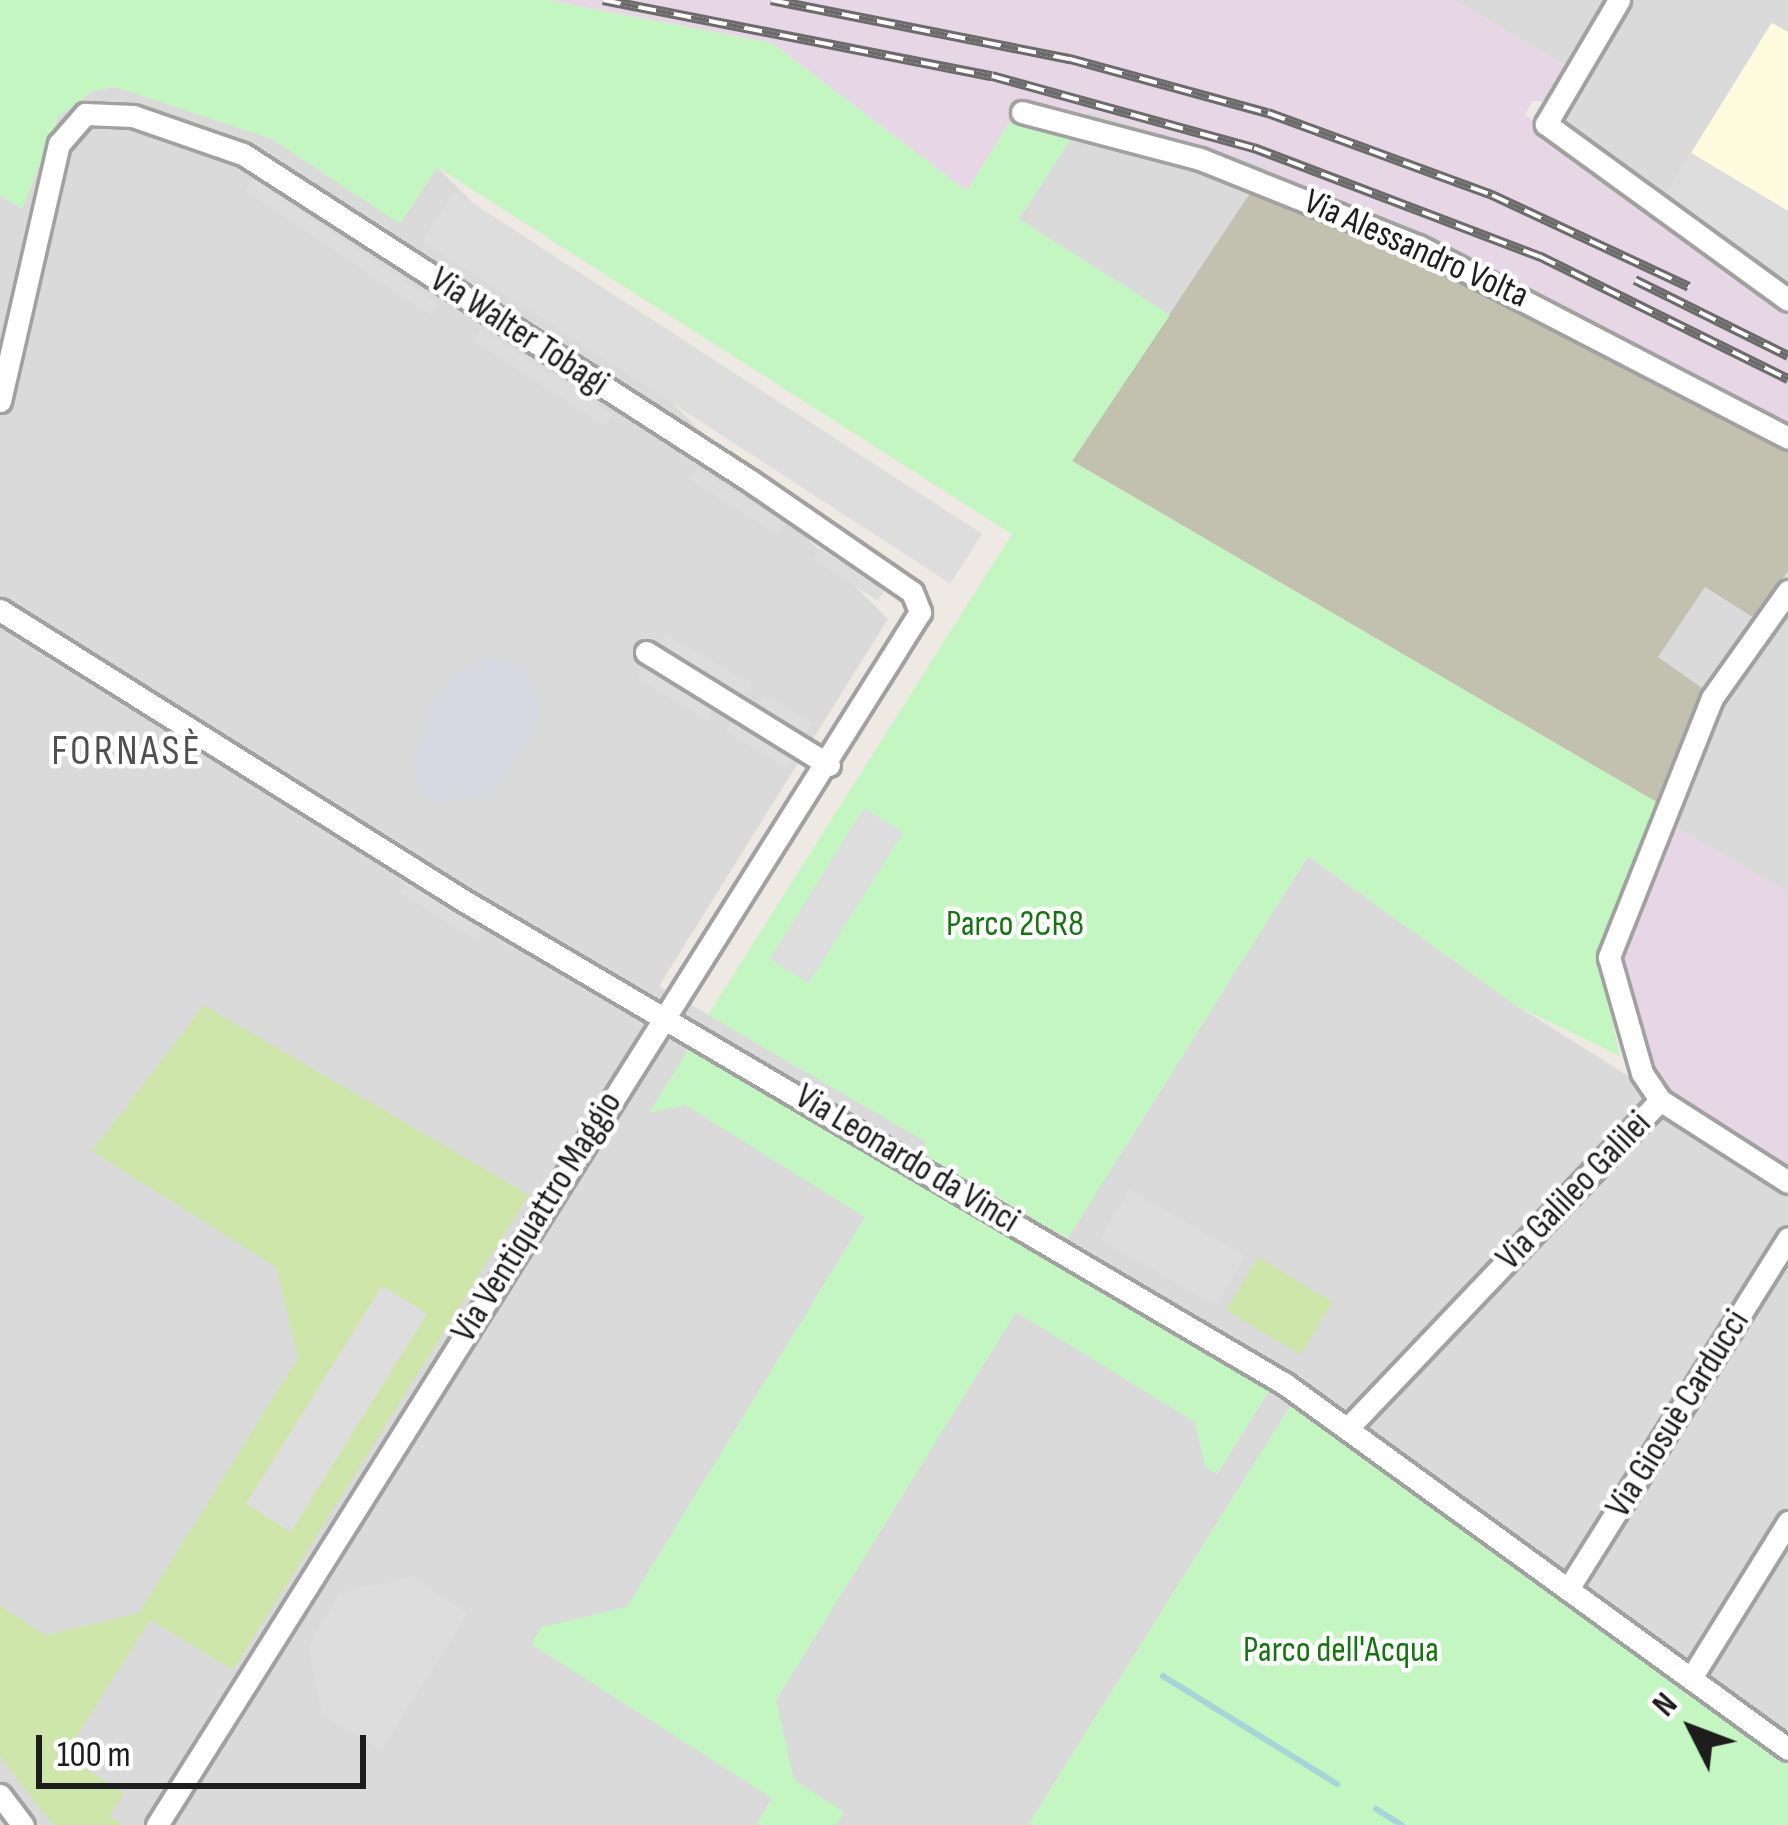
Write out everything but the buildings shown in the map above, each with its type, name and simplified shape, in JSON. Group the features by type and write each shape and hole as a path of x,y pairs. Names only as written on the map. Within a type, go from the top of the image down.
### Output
{"street":[{"path":"1619,0 1546,124 1788,300"},
{"name":"Via Alessandro Volta","path":"1022,112 1200,159 1418,245 1788,438"},
{"name":"Via Walter Tobagi","path":"18,324 59,144 85,114 133,116 243,154 749,480 912,592 920,612"},
{"path":"0,351 18,324"},
{"path":"0,401 18,324"},
{"name":"Via Galileo Galilei","path":"1347,1429 1660,1100 1642,1073 1609,957 1712,698 1788,591"},
{"name":"Via Leonardo da Vinci","path":"0,610 664,1018 1205,1334 1347,1429 1788,1749"},
{"name":"Via Ventiquattro Maggio","path":"157,1825 664,1018 829,765 920,612"},
{"path":"646,652 829,765"},
{"path":"1660,1100 1788,1182"},
{"name":"Via Giosuè Carducci","path":"1568,1589 1788,1238"},
{"path":"1690,1678 1788,1522"},
{"path":"0,1795 23,1825"}],"shaded area":[{"path":"547,0 1454,0 1565,65 1544,101 1532,101 1525,115 1788,308 1788,429 1535,293 1263,172 1267,166 1088,112 1071,139 1011,120 967,191 772,43"},
{"path":"1454,0 1604,0 1565,65"},
{"path":"1631,0 1788,0 1788,32 1771,23 1663,199 1558,125"},
{"path":"1772,23 1788,32 1788,211 1691,153"},
{"path":"116,87 272,139 399,223 437,167 888,619 659,986 927,1142 922,1152 1067,1238 1308,856 1517,1006 1788,1176 1788,1825 0,1825 0,195 22,209 58,117 94,90"},
{"path":"1088,111 1268,166 1170,315 1018,219"},
{"path":"1691,153 1788,211 1788,288 1663,199"},
{"path":"253,179 438,304 430,315 245,191"},
{"path":"1256,184 1416,252 1788,447 1788,571 1754,618 1705,587 1658,657 1702,688 1658,803 1072,461"},
{"path":"454,191 982,534 950,584 422,240"},
{"path":"481,329 613,415 605,426 473,341"},
{"path":"697,468 785,523 778,535 690,480"},
{"path":"820,548 885,590 877,601 813,559"},
{"path":"1788,571 1788,892 1653,814 1702,688 1657,658 1705,587 1754,618"},
{"path":"665,634 752,684 743,699 656,649"},
{"path":"495,657 527,668 540,702 538,730 492,793 433,803 417,784 412,760 430,705 457,672"},
{"path":"646,664 715,706 707,720 637,679"},
{"path":"764,694 813,723 805,736 756,707"},
{"path":"734,717 795,754 786,768 725,732"},
{"path":"864,808 903,832 809,983 770,959"},
{"path":"1669,823 1788,892 1788,1176 1662,1098 1611,957"},
{"path":"407,881 482,928 475,940 400,893"},
{"path":"1129,1189 1245,1256 1216,1306 1100,1239"},
{"path":"382,1286 427,1314 291,1532 246,1504"},
{"path":"412,1577 468,1613 381,1750 323,1716 308,1648 340,1592"}],"green space":[{"name":"Parco 2CR8","path":"0,0 547,0 772,43 967,191 1011,120 1071,139 1019,219 1170,315 1072,461 1658,803 1599,964 1620,1056 1517,1006 1308,856 1068,1238 921,1153 926,1142 708,1015 1012,534 437,167 400,224 272,139 116,87 94,90 58,117 22,209 0,195"},
{"path":"204,1005 529,1195 233,1670 150,1620 65,1755 124,1793 110,1816 124,1825 53,1825 0,1756 0,1606 45,1635 139,1613 298,1358 276,1267 92,1151"},
{"path":"691,1045 1269,1391 1217,1474 1205,1467 1195,1422 1016,1312 776,1700 794,1780 844,1812 836,1825 756,1825 772,1798 531,1644 542,1627 627,1607 865,1217 685,1105 649,1113"},
{"path":"1258,1257 1333,1302 1301,1355 1226,1310"},
{"name":"Parco dell'Acqua","path":"1292,1403 1788,1763 1788,1825 1028,1825"}],"waterway":[{"path":"1163,1676 1337,1784"},
{"path":"1376,1809 1402,1825"}],"railway":[{"path":"603,0 992,76 1254,148 1539,256 1788,379"},
{"path":"771,0 1070,59 1268,113 1492,195 1689,287"},
{"path":"1635,280 1788,356"}],"district":[{"name":"FORNASÈ","path":"127,752"}]}
